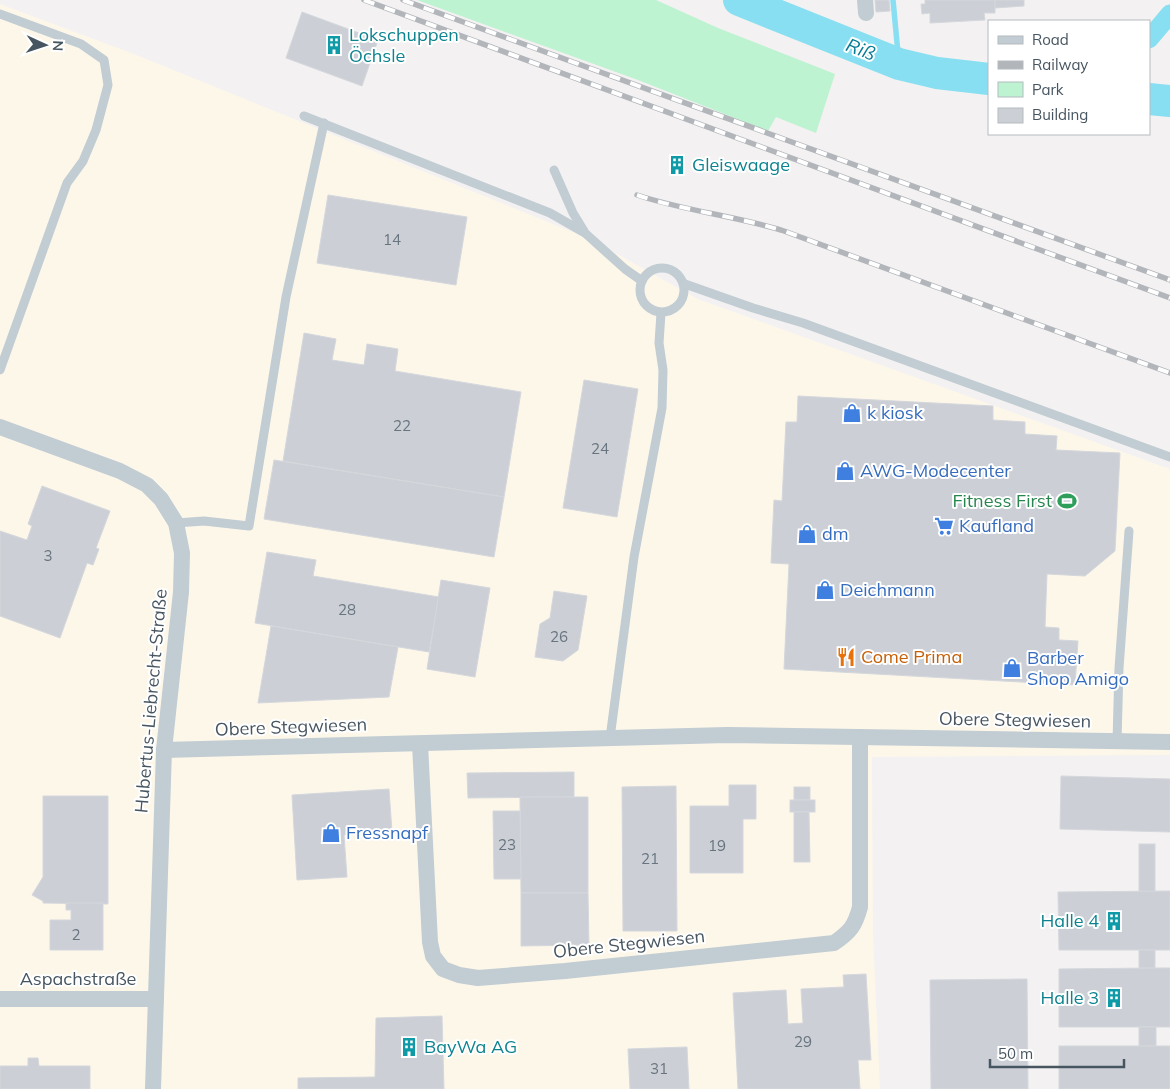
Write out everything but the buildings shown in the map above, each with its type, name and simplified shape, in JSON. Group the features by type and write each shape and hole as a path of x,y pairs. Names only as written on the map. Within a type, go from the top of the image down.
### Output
{"street":[{"name":"Hubertus-Liebrecht-Straße","path":"0,427 120,470 147,486 161,498 176,523 182,553 181,592 164,750 153,1089"},
{"name":"Obere Stegwiesen","path":"164,750 727,735 1170,742"},
{"name":"Obere Stegwiesen","path":"420,744 430,942 433,956 443,969 460,975 478,978 565,971 834,943 848,933 856,922 860,907 860,737"},
{"name":"Aspachstraße","path":"0,999 156,1000"}],"lane":[{"path":"0,14 81,44 104,60 108,84 96,130 82,161 67,183 0,370"},
{"path":"304,116 550,213 585,234 625,269 642,281"},
{"path":"176,523 204,521 249,526 286,297 324,123"},
{"path":"554,170 573,213 585,234"},
{"path":"658,267 670,268 679,274 685,284 684,298 675,310 661,313 650,310 643,302 640,291 642,281 648,272 658,267"},
{"path":"685,284 752,308 803,323 1170,457"},
{"path":"610,738 634,557 662,408 663,370 659,343 661,313"},
{"path":"1117,741 1119,668 1129,531"}],"shaded area":[{"path":"0,4 134,54 590,239 698,299 1170,469 1170,755 872,757 873,934 880,1089 0,1089"}],"green space":[{"path":"417,0 656,0 718,28 835,74 816,133 776,117 768,131 638,80"}],"waterway":[{"name":"Riß","path":"739,0 899,64 937,73 988,79"},
{"path":"893,0 899,64"},
{"path":"1150,38 1170,14"},
{"name":"Riß","path":"1150,99 1170,101"}],"railway":[{"path":"364,0 1170,298"},
{"path":"403,0 1170,280"},
{"path":"637,195 655,201 748,221 784,231 1170,373"}],"place":[{"name":"Lokschuppen Öchsle","path":"334,45"},
{"name":"Gleiswaage","path":"677,165"},
{"name":"k kiosk","path":"852,413"},
{"name":"AWG-Modecenter","path":"845,471"},
{"name":"Fitness First","path":"1067,501"},
{"name":"Kaufland","path":"944,526"},
{"name":"dm","path":"807,534"},
{"name":"Deichmann","path":"825,590"},
{"name":"Come Prima","path":"846,657"},
{"name":"Barber Shop Amigo","path":"1012,668"},
{"name":"Fressnapf","path":"331,833"},
{"name":"Halle 4","path":"1114,921"},
{"name":"Halle 3","path":"1114,998"},
{"name":"BayWa AG","path":"409,1047"}]}
